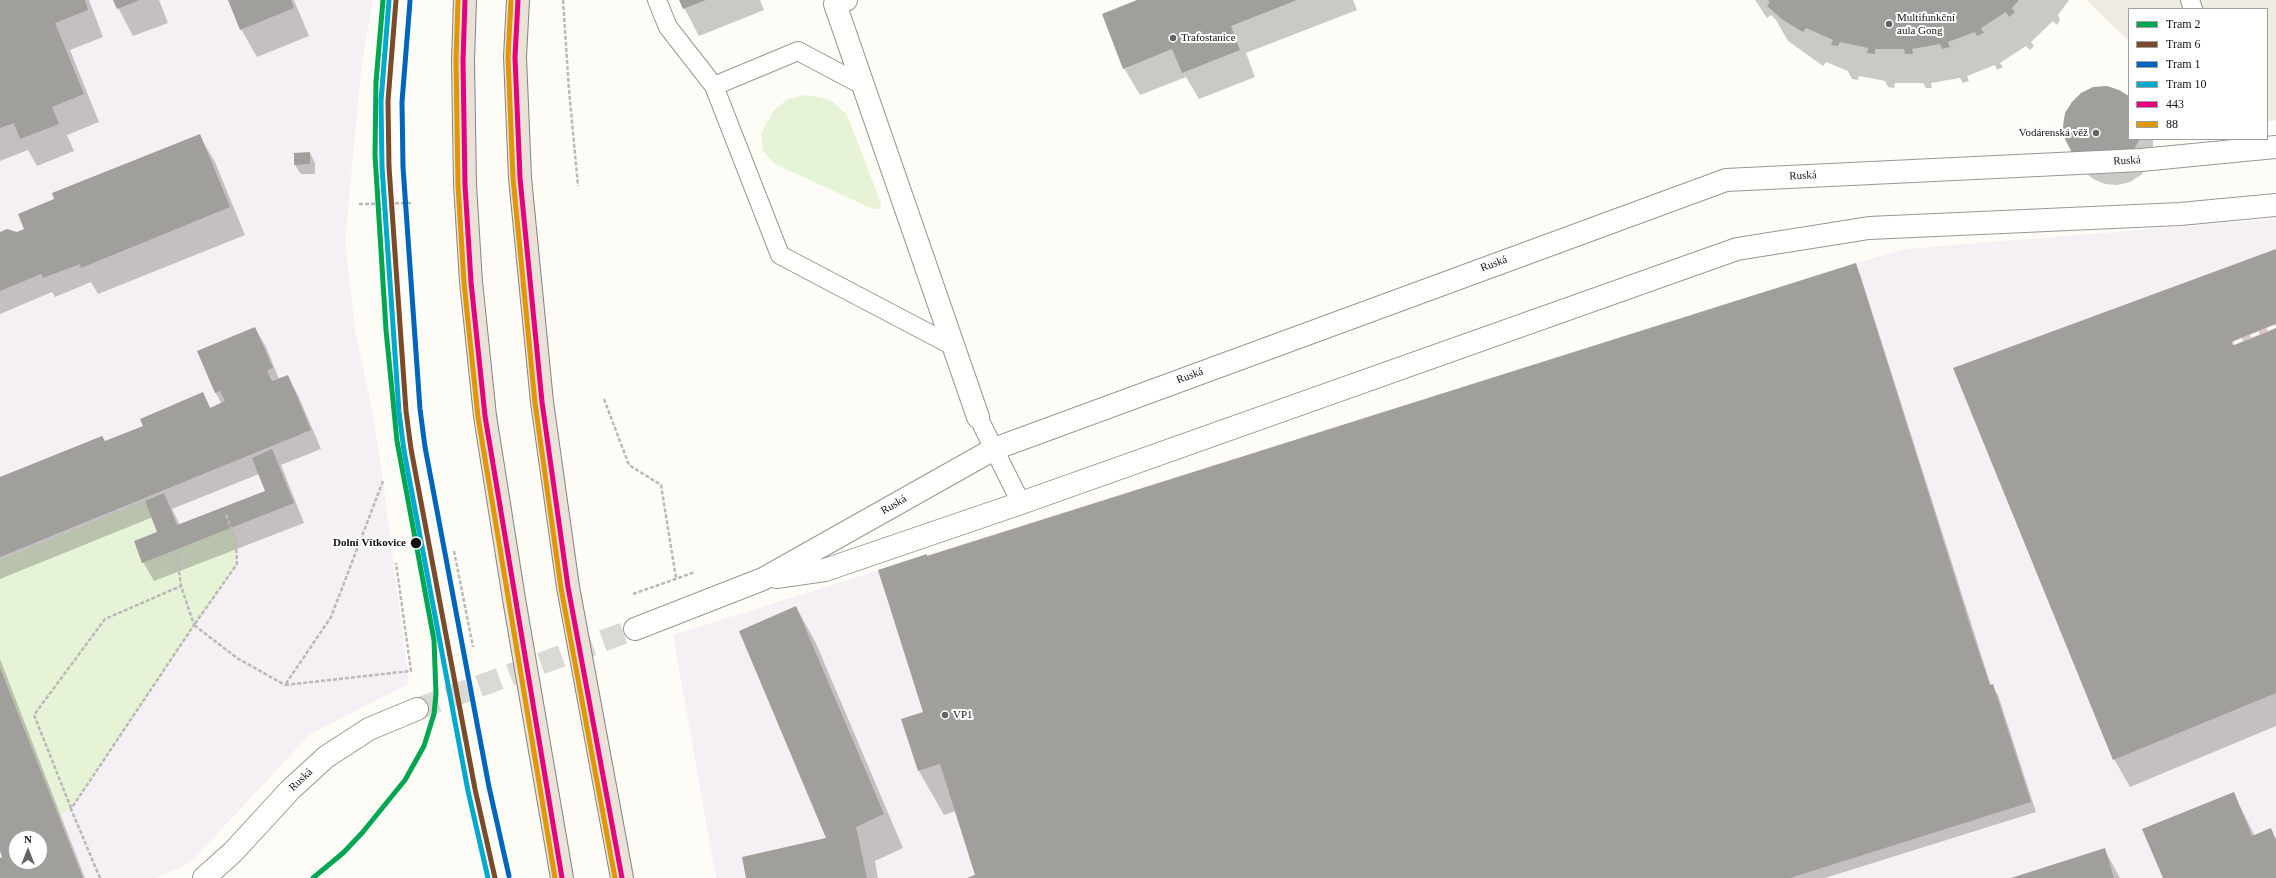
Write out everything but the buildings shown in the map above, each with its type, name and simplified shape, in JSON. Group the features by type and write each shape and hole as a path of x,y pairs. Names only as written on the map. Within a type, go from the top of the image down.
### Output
{"highway":[{"path":"465,0 465,185 471,282 484,408 514,599 562,878"},
{"path":"518,0 515,57 520,178 542,402 568,587 622,878"}],"street":[{"path":"846,0 835,4 978,417"},
{"name":"Ruská","path":"635,629 763,579 994,449 1726,180 2141,160 2238,145 2276,147"},
{"name":"Ruská","path":"763,579 825,570 1021,504 1737,249 1869,228 2180,214 2276,205"},
{"name":"Ruská","path":"204,878 233,852 290,790 326,757 369,729 417,709"}],"lane":[{"path":"657,0 668,27 714,86 780,255 953,346"},
{"path":"714,86 798,51 864,86"},
{"path":"978,417 1021,504"}],"path":[{"path":"563,0 569,90 578,186"},
{"path":"359,204 413,202"},
{"path":"604,399 629,465 662,485 676,578"},
{"path":"285,685 331,617 384,481"},
{"path":"71,809 194,625 237,564 236,540 226,515"},
{"path":"176,550 181,586 194,625 237,658 285,685 411,671 396,563"},
{"path":"454,551 473,647"},
{"path":"633,594 698,571"},
{"path":"100,878 34,716 105,619 181,586"}],"shaded area":[{"path":"0,0 373,0 362,61 345,241 355,330 372,409 383,481 409,684 310,734 190,863 156,878 0,878"},
{"path":"2086,0 2276,0 2276,120 2268,122 2268,8 2128,8 2128,40"},
{"path":"2276,219 2276,878 716,878 673,635 1856,263 1906,249"}],"green space":[{"path":"806,95 824,98 833,102 847,115 881,203 880,209 873,209 775,164 763,151 761,133 774,110 788,99"},
{"path":"145,501 157,532 134,541 142,563 231,528 236,541 237,564 71,809 56,818 0,680 0,560"}],"tunnel":[{"path":"417,709 635,629"}],"railway":[{"path":"2234,343 2276,326"}],"tram line":[{"name":"2","path":"313,878 343,853 362,833 405,780 424,746 434,714 436,694 434,640 397,441 386,330 375,155 376,82 383,0"},
{"name":"10","path":"389,0 381,101 382,167 399,412 404,451 468,791 488,878"},
{"name":"6","path":"396,0 388,101 389,167 406,411 411,449 475,789 495,878"},
{"name":"1","path":"410,1 402,102 403,167 420,409 425,447 489,787 509,876"}],"transit line":[{"name":"88","path":"458,0 456,61 458,185 464,283 478,417 555,878"},
{"name":"443","path":"465,0 463,61 465,185 471,282 485,416 562,878"},
{"name":"88","path":"511,0 508,57 513,178 535,403 561,588 615,878"},
{"name":"443","path":"518,0 515,57 520,178 542,402 568,587 622,878"}],"place":[{"name":"Multifunkční aula Gong","path":"1889,24"},
{"name":"Trafostanice","path":"1173,38"},
{"name":"Vodárenská věž","path":"2096,133"},
{"name":"Dolní Vítkovice","path":"416,543"},
{"name":"VP1","path":"945,715"}]}
